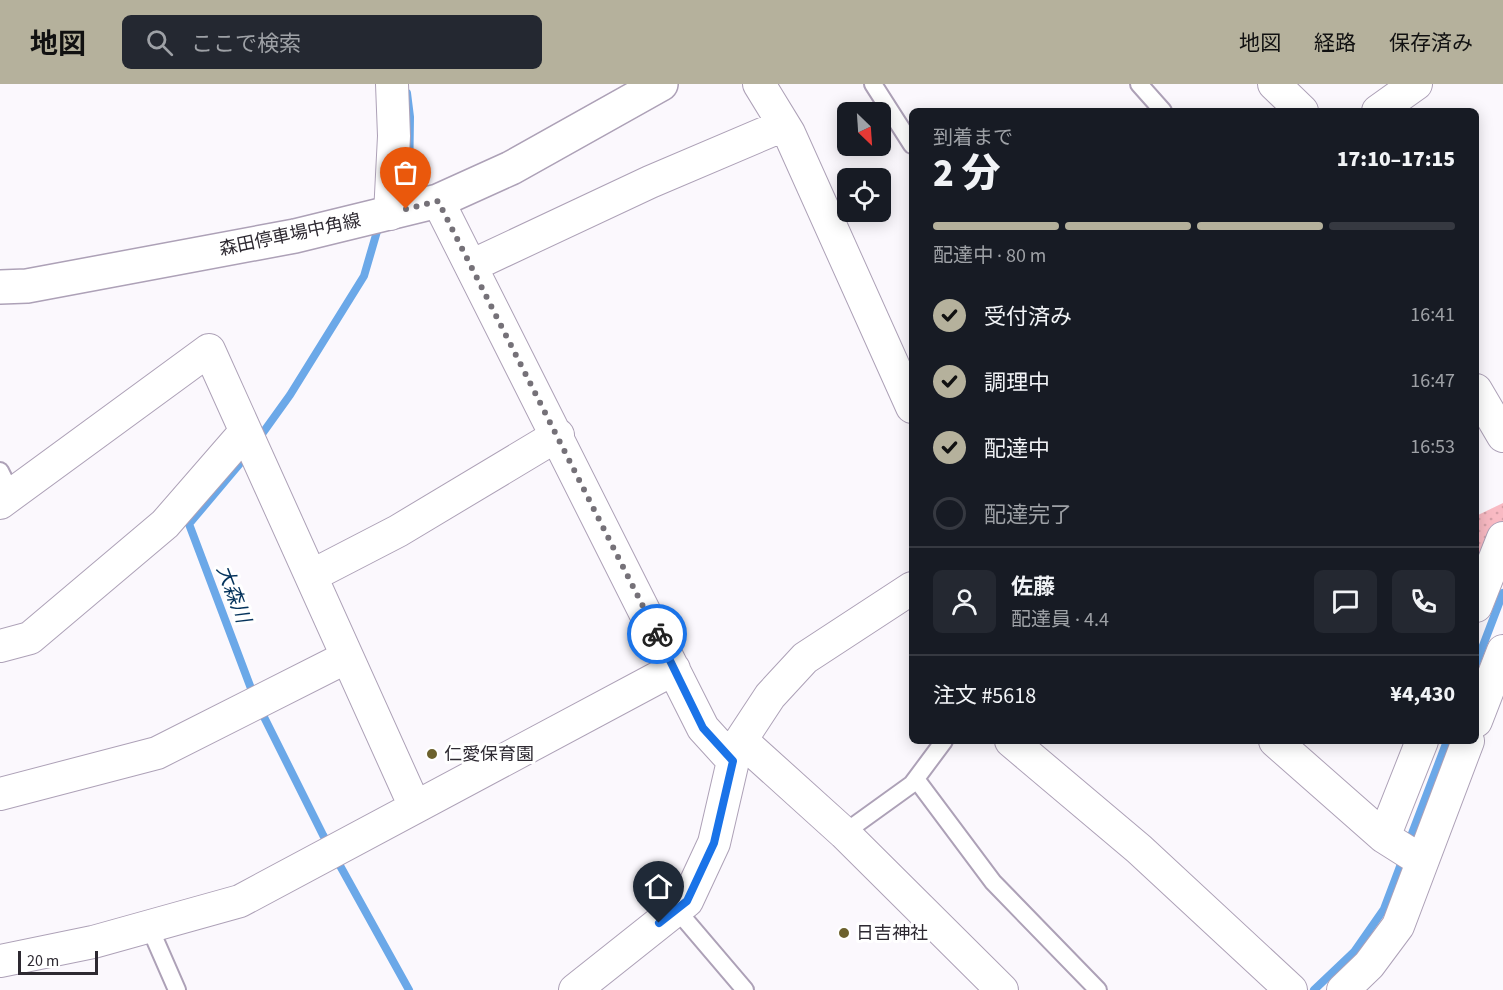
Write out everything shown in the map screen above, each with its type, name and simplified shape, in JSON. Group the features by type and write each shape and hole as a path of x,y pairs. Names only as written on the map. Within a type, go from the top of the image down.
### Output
{"main road":[{"name":"森田停車場中角線","path":"0,287 27,286 283,238 438,201 511,168 661,84"}],"street":[{"path":"390,214 394,136 392,84"},
{"path":"759,84 784,125 909,400"},
{"path":"1274,84 1299,108"},
{"path":"1382,108 1416,84"},
{"path":"471,266 650,182 784,125"},
{"path":"438,201 558,435 703,728 737,750 844,833 1002,990"},
{"path":"4,489 209,350 415,807"},
{"path":"1479,400 1503,436"},
{"path":"311,576 398,531 558,435"},
{"path":"0,646 30,638 165,524 250,442"},
{"path":"1479,598 1503,538"},
{"path":"575,990 687,901 714,843 737,750 770,696 805,658 909,590"},
{"path":"1479,713 1503,651"},
{"path":"0,794 158,753 259,704 348,657"},
{"path":"0,961 93,942 240,901 674,669"},
{"path":"1015,744 1139,849 1291,990"},
{"path":"1279,744 1404,849"},
{"path":"1343,990 1369,965 1398,926 1404,849 1422,744"},
{"path":"1404,849 1466,744"}],"lane":[{"path":"873,84 909,140"},
{"path":"1138,84 1159,108"},
{"path":"844,833 916,779 942,744"},
{"path":"916,779 993,882 1098,990"},
{"path":"676,909 745,990"},
{"path":"148,926 177,990"}],"shaded area":[{"path":"1503,503 1503,538 1479,582 1479,515"}],"waterway":[{"name":"大森川","path":"407,93 410,117 409,185"},
{"name":"大森川","path":"257,441 290,395 364,276 378,228"},
{"name":"大森川","path":"248,454 189,524 255,699 323,835 409,990"},
{"path":"1479,656 1503,593"},
{"path":"1408,844 1446,744"},
{"path":"1314,990 1354,952 1384,909 1404,856"}],"way so far":[{"path":"406,209 438,201 657,634"}],"place":[{"name":"仁愛保育園","path":"432,754"},
{"name":"日吉神社","path":"844,933"}],"route":[{"path":"657,634 703,728 733,761 714,843 687,901 659,923"}]}
